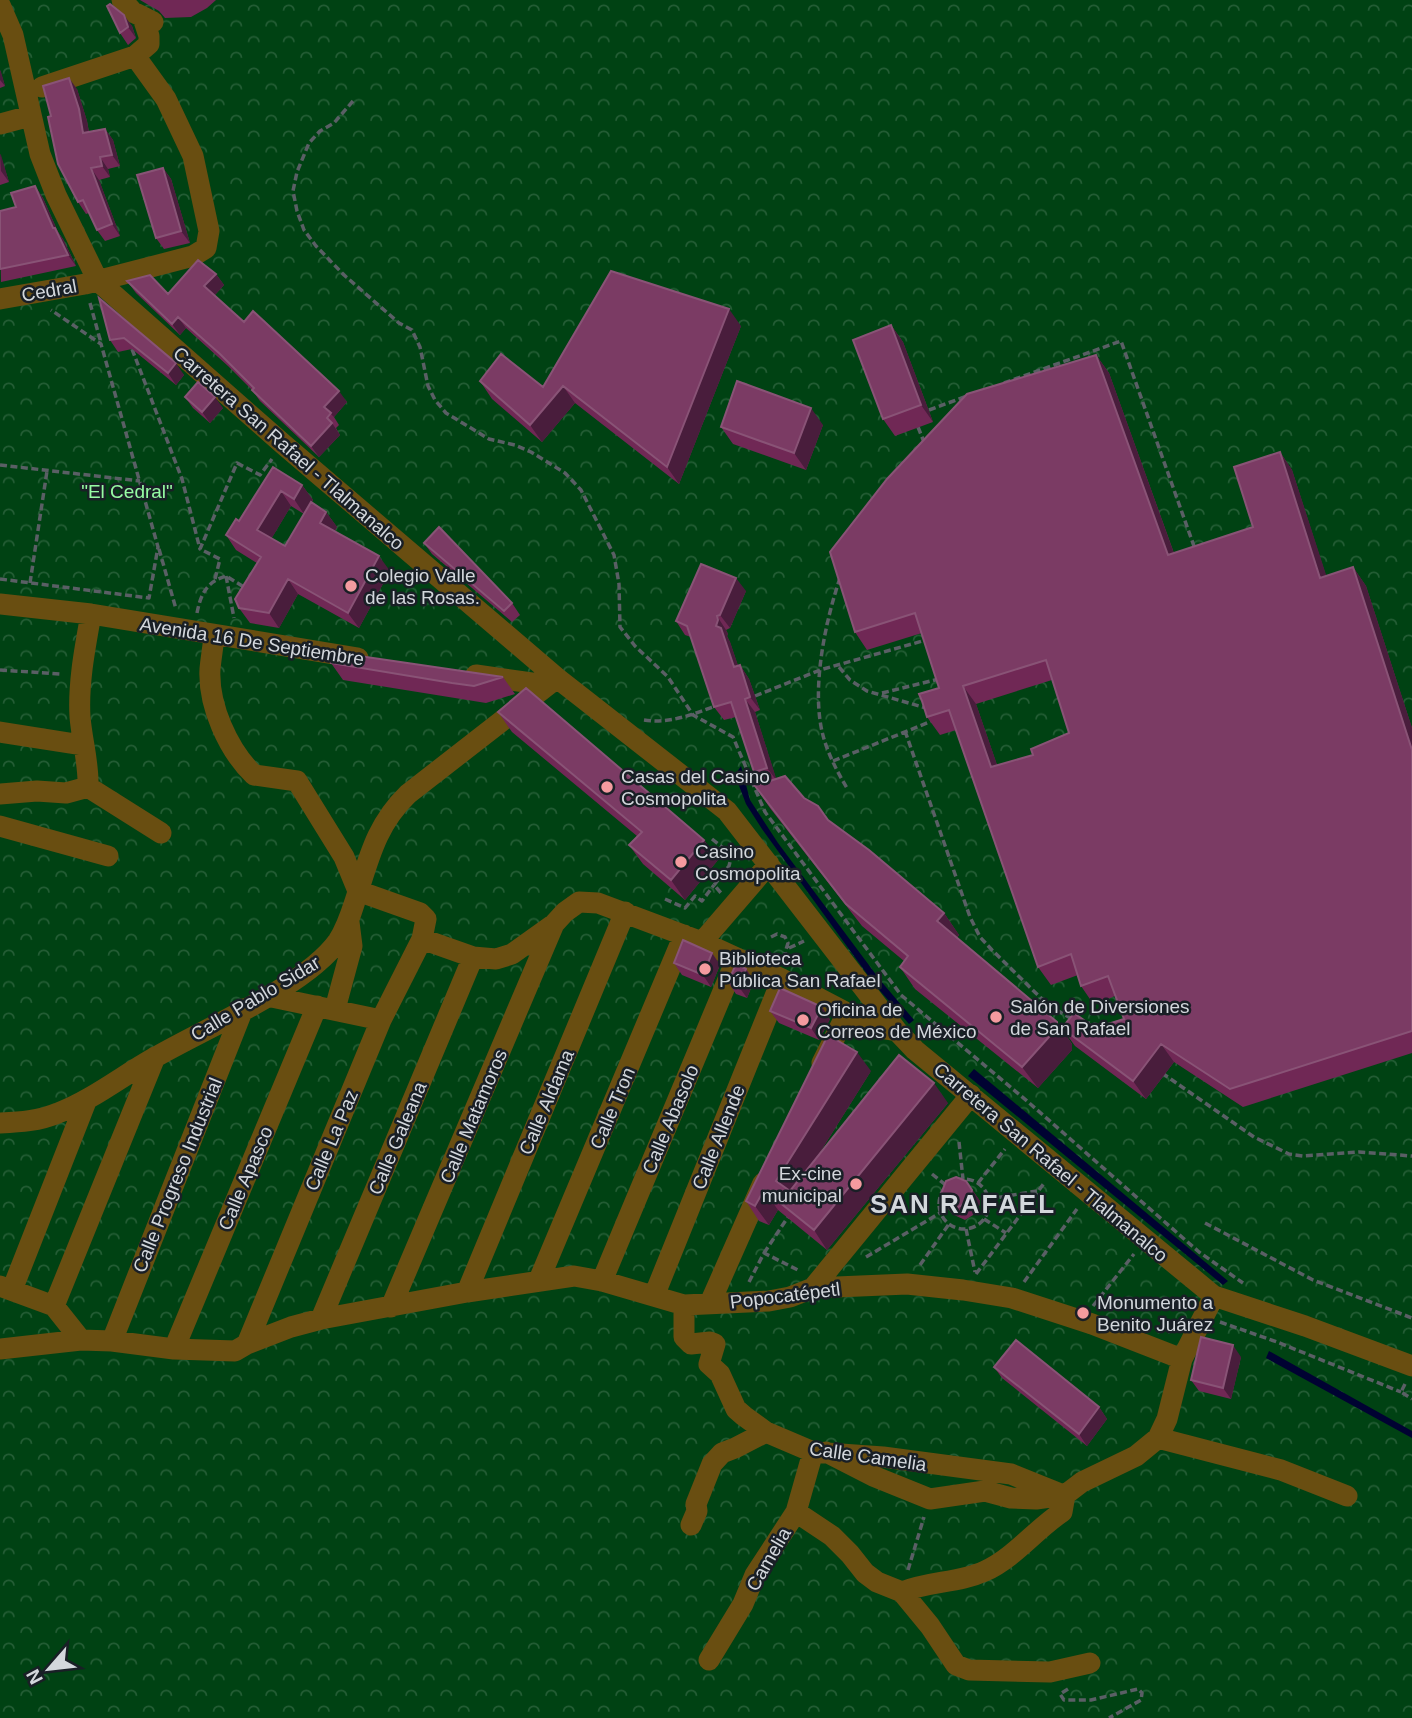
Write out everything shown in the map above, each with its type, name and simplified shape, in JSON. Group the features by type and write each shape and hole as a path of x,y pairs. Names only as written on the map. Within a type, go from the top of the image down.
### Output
{"street":[{"path":"26,92 135,56 149,44 148,20 133,12 122,0"},
{"name":"Carretera San Rafael - Tlalmanalco","path":"0,5 13,35 40,154 91,282 283,444 552,682 727,811 897,1031 915,1050 1214,1296 1412,1366"},
{"name":"Cedral","path":"0,299 91,282 192,256 206,248 209,230 193,156 166,99 135,56"},
{"path":"0,124 30,117"},
{"name":"Avenida 16 De Septiembre","path":"0,604 90,614 385,662"},
{"path":"89,787 89,769 82,745 81,674 90,614"},
{"path":"214,636 210,671 213,694 220,719 239,758 254,775 297,781 344,857 358,891 420,913 426,919 422,939 472,957 496,959 512,954 579,902 597,903 737,958 874,1027 897,1031"},
{"path":"452,671 552,682"},
{"name":"Calle Pablo Sidar","path":"0,1123 31,1121 87,1099 155,1057 267,996 324,958 349,922 376,836 391,810 552,682"},
{"path":"0,732 82,745"},
{"path":"0,794 37,791 66,793 89,787 161,833"},
{"path":"0,826 108,856"},
{"name":"Calle Tron","path":"539,1280 693,939 769,864"},
{"name":"Calle Aldama","path":"467,1292 625,912"},
{"name":"Calle Apasco","path":"174,1349 352,946 349,922"},
{"name":"Calle Matamoros","path":"391,1307 554,924"},
{"name":"Calle La Paz","path":"247,1344 381,1020 422,939"},
{"name":"Calle Galeana","path":"321,1319 472,957"},
{"name":"Calle Abasolo","path":"602,1281 737,958"},
{"name":"Calle Allende","path":"654,1296 782,979"},
{"path":"267,996 381,1020"},
{"name":"Calle Progreso Industrial","path":"112,1341 243,1009"},
{"path":"811,1085 847,1013"},
{"path":"54,1306 155,1057"},
{"path":"817,1285 971,1095"},
{"path":"80,1340 54,1306 6,1288 87,1099"},
{"path":"710,1303 746,1218 770,1170"},
{"name":"Popocatépetl","path":"0,1349 80,1340 174,1349 235,1351 247,1344 321,1319 467,1292 574,1276 602,1281 684,1305 769,1301 817,1285 969,1282 1093,1324 1182,1359"},
{"path":"819,1452 930,1499 985,1491 1012,1498 1065,1496 1082,1482 1136,1456 1158,1438 1167,1419 1182,1359 1214,1296"},
{"name":"Calle Camelia","path":"684,1305 684,1337 691,1344 715,1344 709,1364 720,1374 736,1409 766,1432 819,1452 883,1457 1011,1474 1065,1496"},
{"path":"691,1525 697,1510 696,1504 712,1464 722,1453 766,1432"},
{"path":"1158,1438 1281,1470 1348,1496"},
{"name":"Camelia","path":"709,1660 743,1604 755,1575 796,1512 819,1452"},
{"path":"902,1592 923,1584 968,1578 989,1569 1062,1512 1065,1496"},
{"path":"796,1512 832,1536 865,1573 877,1582 902,1592 930,1626 956,1665 969,1670 1050,1672 1090,1663"}],"path":[{"path":"353,101 334,123 320,131 309,142 302,156 293,191 304,230 326,259 399,323 412,330 420,347 428,386 435,400 446,412 489,439 531,452 565,473 581,490 614,555 619,584 620,627 635,646 668,677 693,715 733,737 765,812 901,995 1228,1275"},
{"path":"91,282 101,344 158,547 187,631"},
{"path":"47,308 101,344"},
{"path":"993,387 1121,341 1198,558"},
{"path":"132,349 183,479 200,549 220,559 215,579"},
{"path":"929,411 967,397"},
{"path":"918,427 928,451"},
{"path":"200,549 237,463 260,475 274,456"},
{"path":"0,465 139,481"},
{"path":"26,606 47,471"},
{"path":"0,579 149,598 158,547"},
{"path":"843,570 820,670 818,693 823,738 847,788"},
{"path":"187,631 206,587 215,579 226,576 250,592"},
{"path":"226,576 237,640"},
{"path":"755,695 820,670 839,667 935,637"},
{"path":"839,667 850,680 867,691 929,708"},
{"path":"0,670 81,674"},
{"path":"880,693 943,677"},
{"path":"693,715 726,702"},
{"path":"833,761 934,720"},
{"path":"905,731 970,917 980,937 1048,1005 1067,1017 1115,1029"},
{"path":"665,899 685,908 695,896 702,901 729,866 731,858 727,851 712,839"},
{"path":"714,885 724,897"},
{"path":"771,937 783,935 788,940 786,951 809,938"},
{"path":"1155,1067 1254,1137 1289,1154 1303,1156 1368,1152 1412,1156"},
{"path":"956,1112 963,1179"},
{"path":"978,1183 1008,1144"},
{"path":"969,1282 1049,1178"},
{"path":"963,1179 978,1183 986,1192 990,1207 985,1219 976,1227 966,1229 949,1224 940,1213 940,1196 944,1188 963,1179"},
{"path":"989,1199 1039,1191"},
{"path":"1012,1298 1081,1203"},
{"path":"738,1302 764,1253 790,1213"},
{"path":"844,1252 857,1262 940,1213"},
{"path":"985,1219 1006,1233"},
{"path":"1205,1223 1312,1280 1412,1318"},
{"path":"907,1284 949,1224"},
{"path":"966,1229 969,1282"},
{"path":"1091,1308 1138,1249"},
{"path":"764,1253 817,1285"},
{"path":"1203,1316 1278,1342 1401,1392"},
{"path":"902,1592 930,1499"},
{"path":"1070,1688 1060,1694 1064,1700 1091,1700 1138,1689 1142,1693 1141,1700 1109,1718"}],"green space":[{"name":"\"El Cedral\"","path":"0,0 1412,0 1412,1718 0,1718"}],"shaded area":[{"path":"741,766 750,800 778,843 880,980 914,1020 909,1024 875,985 762,829 746,804 735,775"},
{"path":"974,1069 1228,1281 1223,1285 968,1076"},
{"path":"1269,1351 1412,1431 1412,1438 1266,1358"}],"building":[{"path":"110,4 124,15 128,27 120,33 107,6"},
{"path":"69,78 83,133 105,129 112,155 100,157 102,166 91,168 112,224 97,230 83,200 78,202 58,164 48,117 51,116 43,86"},
{"path":"163,168 181,231 156,238 137,175"},
{"path":"35,186 68,255 0,269 0,211 16,207 11,193"},
{"path":"198,260 216,274 204,286 244,322 253,311 339,391 324,407 331,413 327,418 332,423 311,446 252,390 254,388 220,354 178,317 172,324 127,281 150,275 168,294"},
{"path":"611,271 729,309 667,467 563,386 530,425 480,381 501,354 543,387"},
{"path":"99,298 176,363 168,373 124,338 110,340"},
{"path":"891,325 921,405 883,419 853,340"},
{"path":"1096,355 1168,555 1253,527 1234,467 1280,452 1320,578 1353,567 1412,750 1412,1031 1230,1089 1161,1044 1133,1081 1062,1028 1074,1013 1095,1028 1124,1019 1108,976 1081,986 1071,954 1038,967 949,710 927,717 919,694 939,688 915,613 855,632 830,552 887,479 967,394","holes":["1046,660 1069,733 1031,749 1033,755 991,767 963,686"]},
{"path":"737,381 811,408 794,453 721,427"},
{"path":"198,382 215,397 202,412 185,397"},
{"path":"273,467 302,485 294,499 281,491 257,530 285,546 311,502 326,512 320,523 379,556 348,613 288,579 269,613 239,608 235,599 261,557 226,535 236,519 239,521"},
{"path":"439,527 512,603 504,611 424,543"},
{"path":"701,564 736,578 720,615 717,616 716,626 721,628 734,667 740,665 750,697 745,699 767,768 754,772 731,702 714,707 687,626 676,621"},
{"path":"332,652 503,677 474,686 452,683 331,663"},
{"path":"526,688 704,840 671,880 629,845 642,832 498,712"},
{"path":"785,776 804,798 818,806 828,820 869,850 944,913 937,921 1057,1022 1057,1028 1022,1067 900,967 908,956 846,904 755,786"},
{"path":"683,940 712,953 703,975 674,963"},
{"path":"736,964 746,969 739,987 728,982"},
{"path":"780,988 822,1007 811,1028 770,1011"},
{"path":"828,1035 857,1052 776,1181 790,1191 899,1055 934,1083 814,1230 764,1190 755,1206 746,1201"},
{"path":"956,1177 966,1181 972,1190 970,1200 957,1208 944,1203 941,1194 946,1181"},
{"path":"1201,1337 1233,1345 1223,1388 1191,1380"},
{"path":"1016,1340 1099,1407 1079,1434 994,1367"}],"place":[{"name":"Colegio Valle de las Rosas.","path":"351,586"},
{"name":"Casas del Casino Cosmopolita","path":"607,787"},
{"name":"Casino Cosmopolita","path":"681,862"},
{"name":"Biblioteca Pública San Rafael","path":"705,969"},
{"name":"Salón de Diversiones de San Rafael","path":"996,1017"},
{"name":"Oficina de Correos de México","path":"803,1020"},
{"name":"Ex-cine municipal","path":"856,1184"},
{"name":"Monumento a Benito Juárez","path":"1083,1313"}],"district":[{"name":"SAN RAFAEL","path":"963,1204"}]}
